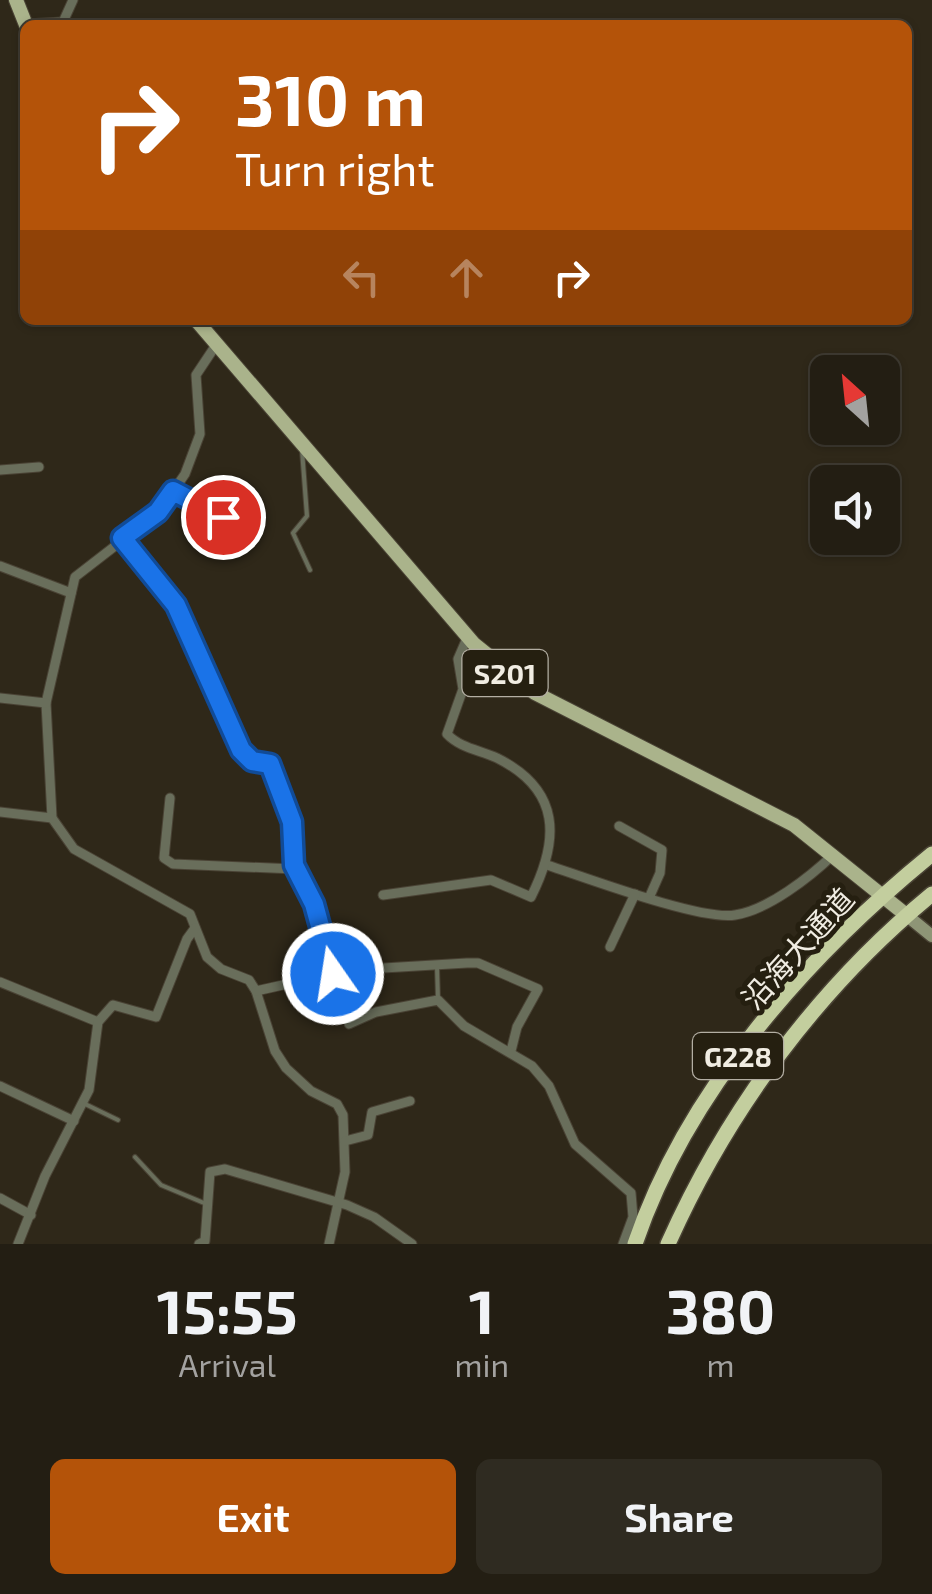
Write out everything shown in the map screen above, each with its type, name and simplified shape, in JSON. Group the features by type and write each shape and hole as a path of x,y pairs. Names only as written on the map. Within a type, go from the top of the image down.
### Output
{"highway":[{"name":"G228","path":"881,896 932,854"},
{"name":"G228","path":"905,914 932,894"},
{"name":"沿海大通道","path":"634,1244 637,1222 730,1065 817,962 881,896"},
{"name":"沿海大通道","path":"671,1242 764,1072 884,932 905,914"}],"main road":[{"name":"S201","path":"200,325 468,636 500,668 535,693 774,814 834,854 905,914"},
{"path":"905,914 932,936"}],"street":[{"path":"216,345 196,375 200,434 173,491 158,512 75,576 46,703 52,818 74,849 182,906 207,956 221,968 249,980 256,990 275,1051 303,1085 338,1104 346,1141 340,1203 328,1244"},
{"path":"0,470 38,467"},
{"path":"173,491 248,530"},
{"path":"122,538 176,605 241,750 252,761 270,764 278,777 292,822 295,869 314,904 333,974"},
{"path":"0,566 71,593"},
{"path":"383,895 490,880 532,897 547,865 550,836 542,793 505,763 447,734 463,688 458,659 468,636"},
{"path":"0,698 46,703"},
{"path":"170,798 162,848 164,858 174,864 295,869"},
{"path":"0,812 52,818"},
{"path":"618,826 662,850 660,872 650,898"},
{"path":"547,865 634,894 734,916 778,895 834,854"},
{"path":"610,947 634,894"},
{"path":"18,1244 83,1103 94,1068 98,1022 112,1005 156,1018 186,939 195,928"},
{"path":"256,990 333,974 478,962 538,989 517,1027 510,1051"},
{"path":"0,982 98,1022"},
{"path":"349,1024 376,1012 438,1000 464,1026 532,1066 548,1086 575,1144 602,1170 624,1182 632,1193 637,1222 623,1244"},
{"path":"0,1086 74,1121"},
{"path":"346,1141 368,1135 372,1112 410,1101"},
{"path":"204,1243 210,1172 226,1169 340,1203 374,1217 412,1244"},
{"path":"0,1198 31,1215"}],"lane":[{"path":"302,446 307,516 293,533 310,570"},
{"path":"437,966 438,1000"},
{"path":"83,1103 118,1120"},
{"path":"135,1157 161,1185 208,1205"}],"route":[{"path":"223,517 173,491 158,512 122,538 176,605 241,750 252,761 270,764 278,777 292,822 295,869 304,877 314,904 333,974"}]}
